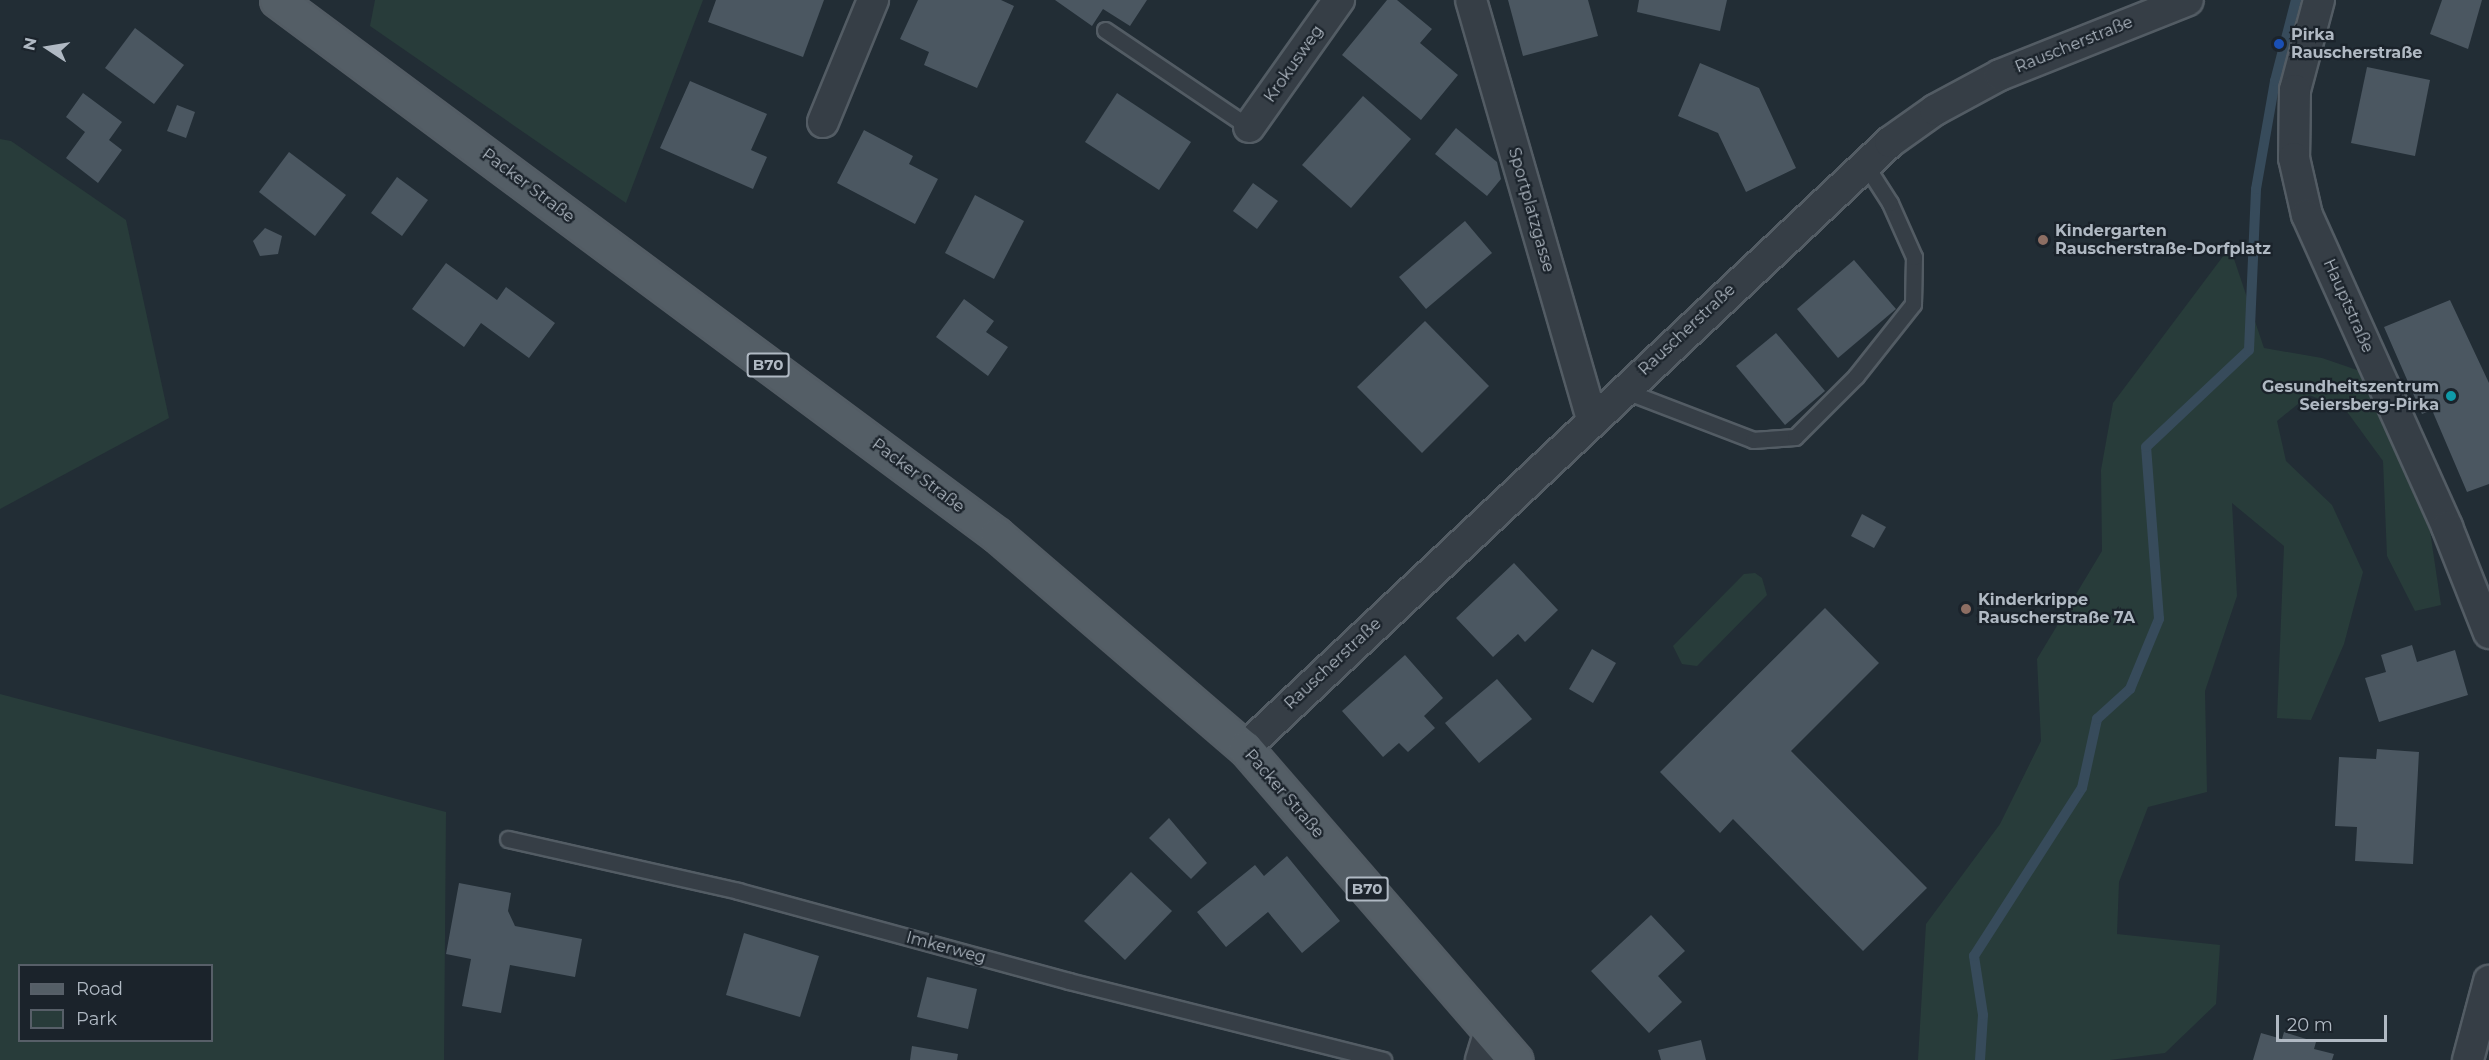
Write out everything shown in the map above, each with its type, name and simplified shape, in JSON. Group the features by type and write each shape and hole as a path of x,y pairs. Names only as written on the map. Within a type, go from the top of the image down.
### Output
{"main road":[{"name":"Packer Straße","path":"277,0 310,12 997,535 1245,748 1486,1045"},
{"name":"B70","path":"1486,1045 1515,1060"}],"street":[{"path":"823,122 873,0"},
{"name":"Krokusweg","path":"1249,127 1339,0"},
{"name":"Sportplatzgasse","path":"1471,0 1592,419"},
{"name":"Rauscherstraße","path":"1245,748 1865,164 1935,110 2000,75 2150,7 2188,0"},
{"name":"Hauptstraße","path":"2319,0 2295,90 2294,158 2307,215 2447,526 2489,633"},
{"path":"2468,1060 2485,1012 2489,981"}],"lane":[{"path":"1105,30 1249,127"},
{"path":"1623,390 1753,440 1795,437 1856,376 1913,303 1914,256 1890,203 1865,164"},
{"name":"Imkerweg","path":"508,839 738,891 1069,981 1383,1060"}],"green space":[{"path":"375,0 703,0 626,203 370,26"},
{"path":"0,139 11,141 126,220 169,418 0,509"},
{"path":"2230,247 2264,348 2322,358 2360,371 2430,531 2441,605 2415,611 2387,556 2383,461 2345,409 2309,395 2277,421 2286,461 2332,505 2363,572 2344,644 2311,720 2277,718 2284,546 2232,503 2237,596 2205,691 2207,792 2148,807 2119,882 2117,934 2220,945 2216,1004 2165,1053 2110,1060 1918,1060 1926,924 2000,824 2041,741 2037,659 2102,551 2101,470 2113,403"},
{"path":"1755,573 1762,578 1767,595 1697,666 1682,664 1673,646 1744,574"},
{"path":"0,694 446,812 444,1060 0,1060"}],"building":[{"path":"716,0 824,0 803,57 708,22"},
{"path":"918,0 1001,0 1014,6 977,88 924,65 929,52 900,39"},
{"path":"1055,0 1147,0 1130,26 1103,9 1092,26"},
{"path":"1387,0 1397,0 1432,29 1420,43 1458,75 1421,120 1342,55"},
{"path":"1508,0 1588,0 1598,36 1523,56"},
{"path":"1639,0 1727,0 1720,31 1637,12"},
{"path":"2442,0 2482,0 2468,49 2430,34"},
{"path":"135,28 184,65 154,104 105,68"},
{"path":"1700,63 1759,88 1796,168 1746,192 1718,133 1678,116"},
{"path":"2367,67 2430,80 2415,156 2351,143"},
{"path":"690,81 767,114 751,150 767,157 753,189 660,148"},
{"path":"83,93 122,122 109,140 122,150 98,183 66,158 85,132 66,117"},
{"path":"1117,93 1191,142 1159,190 1085,142"},
{"path":"1363,96 1411,139 1351,208 1302,165"},
{"path":"177,105 195,112 186,138 167,131"},
{"path":"1456,128 1497,162 1501,179 1487,196 1435,154"},
{"path":"864,130 913,156 909,164 938,179 915,224 837,183"},
{"path":"289,152 346,195 315,236 259,192"},
{"path":"397,177 428,200 402,236 371,213"},
{"path":"1253,183 1278,201 1257,229 1233,211"},
{"path":"975,195 1024,221 994,279 945,253"},
{"path":"1465,221 1492,253 1426,309 1399,277"},
{"path":"265,228 282,236 278,254 260,256 253,241"},
{"path":"1854,260 1896,309 1838,358 1797,309"},
{"path":"446,263 497,300 506,287 555,323 529,358 481,323 464,347 412,309"},
{"path":"964,299 994,321 986,332 1008,347 988,376 936,337"},
{"name":"Gesundheitszentrum Seiersberg-Pirka","path":"2450,300 2489,383 2489,484 2467,492 2432,410 2422,414 2384,327"},
{"path":"1425,321 1489,386 1422,453 1357,387"},
{"path":"1776,333 1825,391 1785,425 1736,366"},
{"path":"1862,514 1886,527 1874,548 1851,536"},
{"path":"1514,563 1558,610 1525,642 1518,634 1493,657 1456,618"},
{"path":"1825,608 1879,663 1791,751 1927,888 1863,951 1733,819 1720,833 1660,772"},
{"path":"2412,645 2417,662 2455,650 2468,695 2379,722 2365,678 2386,672 2381,655"},
{"path":"1592,649 1616,663 1593,703 1569,689"},
{"path":"1405,655 1443,698 1424,716 1435,728 1408,752 1399,743 1383,757 1342,711"},
{"path":"1497,679 1532,719 1479,763 1445,723"},
{"path":"2377,749 2419,752 2413,864 2355,861 2357,827 2335,826 2339,757 2376,759"},
{"path":"1169,818 1207,863 1191,879 1149,838"},
{"path":"1287,856 1340,921 1302,953 1268,912 1226,947 1197,912 1255,865 1264,876"},
{"path":"1131,872 1172,911 1125,960 1084,921"},
{"path":"459,883 511,893 508,911 515,926 582,939 575,977 510,965 501,1013 462,1006 471,959 446,954"},
{"path":"1651,915 1685,951 1658,976 1682,1002 1649,1033 1591,971"},
{"path":"744,933 819,956 800,1017 726,995"},
{"path":"927,977 977,989 968,1029 917,1017"},
{"path":"2284,1032 2316,1042 2314,1049 2334,1054 2332,1060 2253,1060 2261,1033 2282,1039"},
{"path":"1701,1040 1706,1060 1661,1060 1658,1050"},
{"path":"912,1046 958,1054 957,1060 910,1060"}],"waterway":[{"path":"1980,1060 1983,1015 1974,956 2082,788 2097,719 2130,689 2159,619 2146,447 2249,350 2256,189 2275,81 2296,0"}],"place":[{"name":"Pirka Rauscherstraße","path":"2279,44"},
{"name":"Kindergarten Rauscherstraße-Dorfplatz","path":"2043,240"},
{"name":"Gesundheitszentrum Seiersberg-Pirka","path":"2451,396"},
{"name":"Kinderkrippe Rauscherstraße 7A","path":"1966,609"}]}
